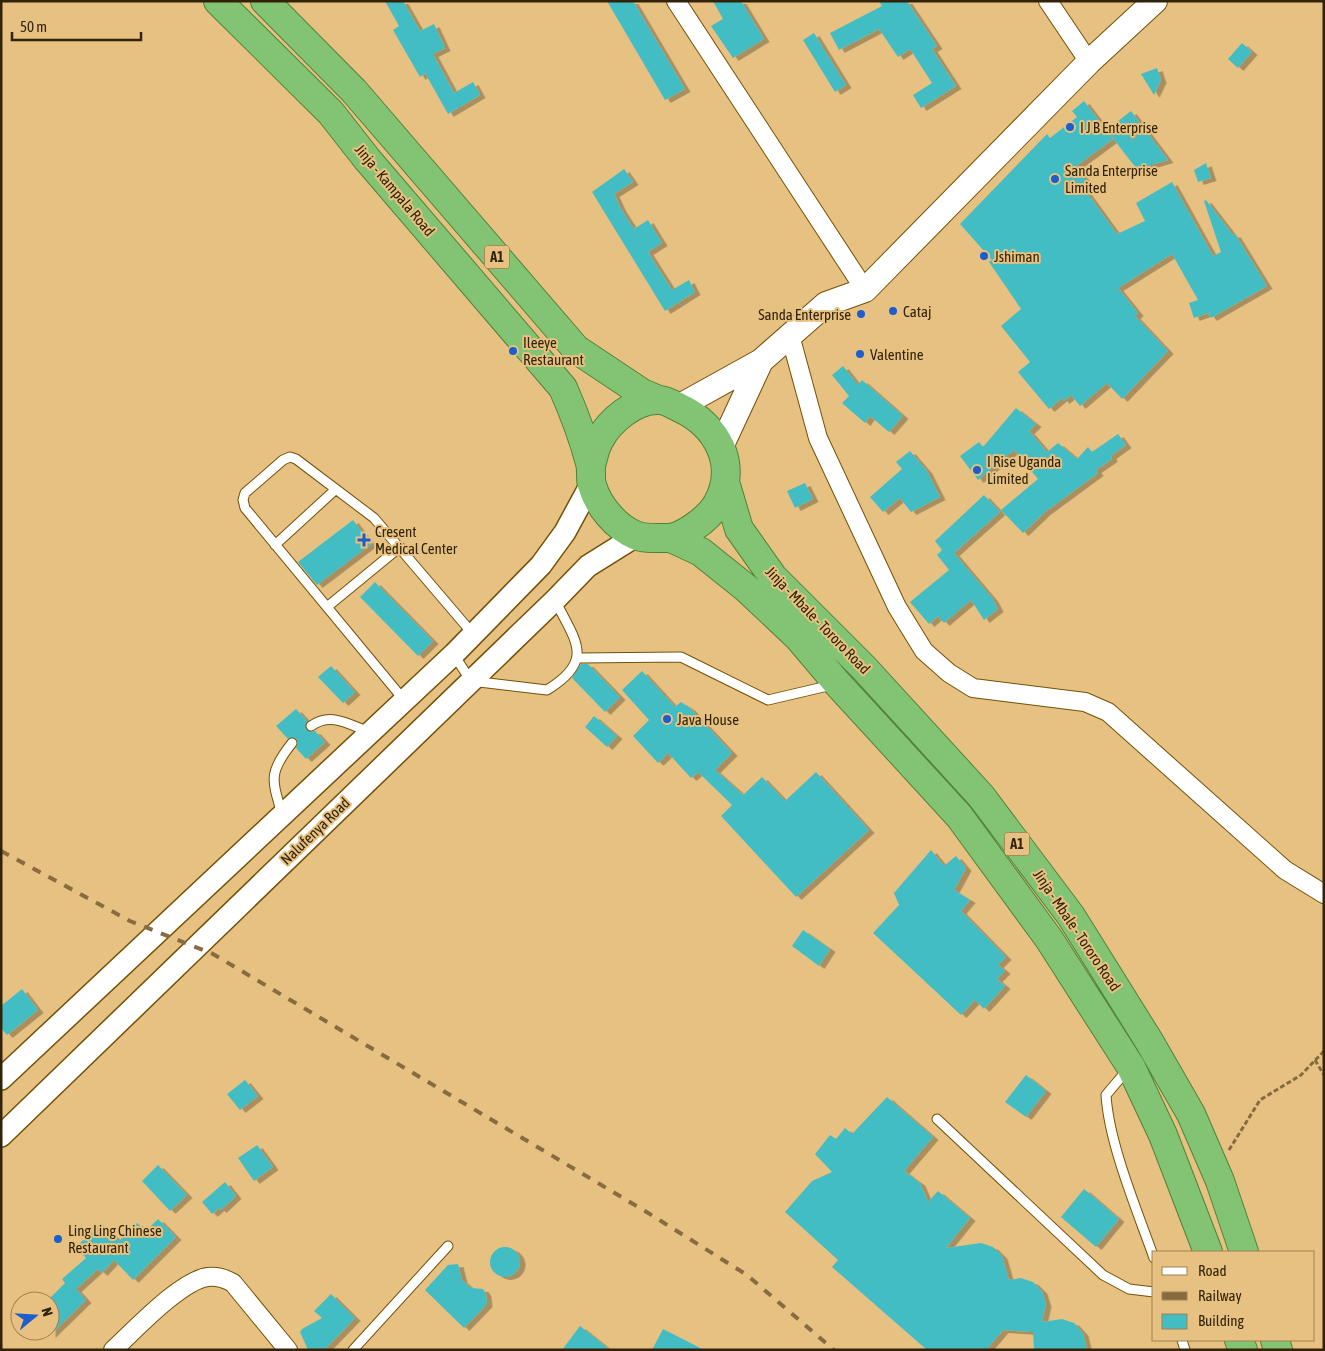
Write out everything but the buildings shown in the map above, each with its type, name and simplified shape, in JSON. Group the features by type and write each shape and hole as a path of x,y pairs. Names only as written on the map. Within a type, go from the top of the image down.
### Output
{"highway":[{"name":"Jinja - Kampala Road","path":"218,1 332,113 368,159 564,388 578,421 591,475"},
{"name":"A1","path":"265,1 354,90 576,349 642,393 696,416 706,425 721,447 725,464 725,482 717,504 704,521 671,538 636,536 614,521 602,507 591,475"},
{"path":"591,475 599,442 608,428 635,404 668,403"},
{"name":"Jinja - Mbale - Tororo Road","path":"725,482 739,529 773,577 865,669 981,796 1071,916 1149,1041 1191,1114 1216,1172 1244,1251"},
{"name":"Jinja - Mbale - Tororo Road","path":"671,538 701,552 746,588 798,637 837,683 960,816 1049,939 1130,1067 1163,1135 1208,1251"}],"main road":[{"path":"668,403 761,361 826,304 865,290 1089,62 1155,1"},
{"path":"721,447 761,361"}],"street":[{"path":"676,1 865,290"},
{"path":"1048,1 1089,62"},
{"path":"790,335 818,438 897,607 924,651 949,673 973,688 1084,702 1108,712 1285,870 1324,894"},
{"path":"1,1079 474,634 541,565 565,532 591,475"},
{"name":"Nalufenya Road","path":"1,1136 588,566 636,536"},
{"path":"113,1350 180,1290 196,1280 208,1276 224,1278 234,1283 288,1350"}],"lane":[{"path":"404,701 246,508 243,500 245,493 283,460 290,457 296,459 374,518 474,634"},
{"path":"275,545 336,489"},
{"path":"327,607 400,546"},
{"path":"454,654 471,681 547,690 574,666 579,658 578,646 555,600"},
{"path":"579,658 681,657 768,700 837,683"},
{"path":"311,726 319,720 330,718 370,733"},
{"path":"282,814 273,782 273,773 278,761 292,744"},
{"path":"1130,1067 1106,1095 1106,1110 1124,1172 1152,1252"},
{"path":"937,1119 1103,1275 1129,1289 1152,1292"},
{"path":"353,1350 448,1246"}],"path":[{"path":"1216,1172 1260,1100 1301,1075 1324,1051"},
{"path":"1315,1060 1324,1075"}],"railway":[{"path":"1,851 130,921 213,954 645,1211 747,1275 834,1350"}],"place":[{"name":"I J B Enterprise","path":"1070,127"},
{"name":"Sanda Enterprise Limited","path":"1055,179"},
{"name":"Jshiman","path":"984,256"},
{"name":"Cataj","path":"893,311"},
{"name":"Sanda Enterprise","path":"861,314"},
{"name":"Ileeye Restaurant","path":"513,351"},
{"name":"Valentine","path":"860,354"},
{"name":"I Rise Uganda Limited","path":"977,470"},
{"name":"Cresent Medical Center","path":"364,540"},
{"name":"Java House","path":"667,719"},
{"name":"Ling Ling Chinese Restaurant","path":"58,1239"}]}
